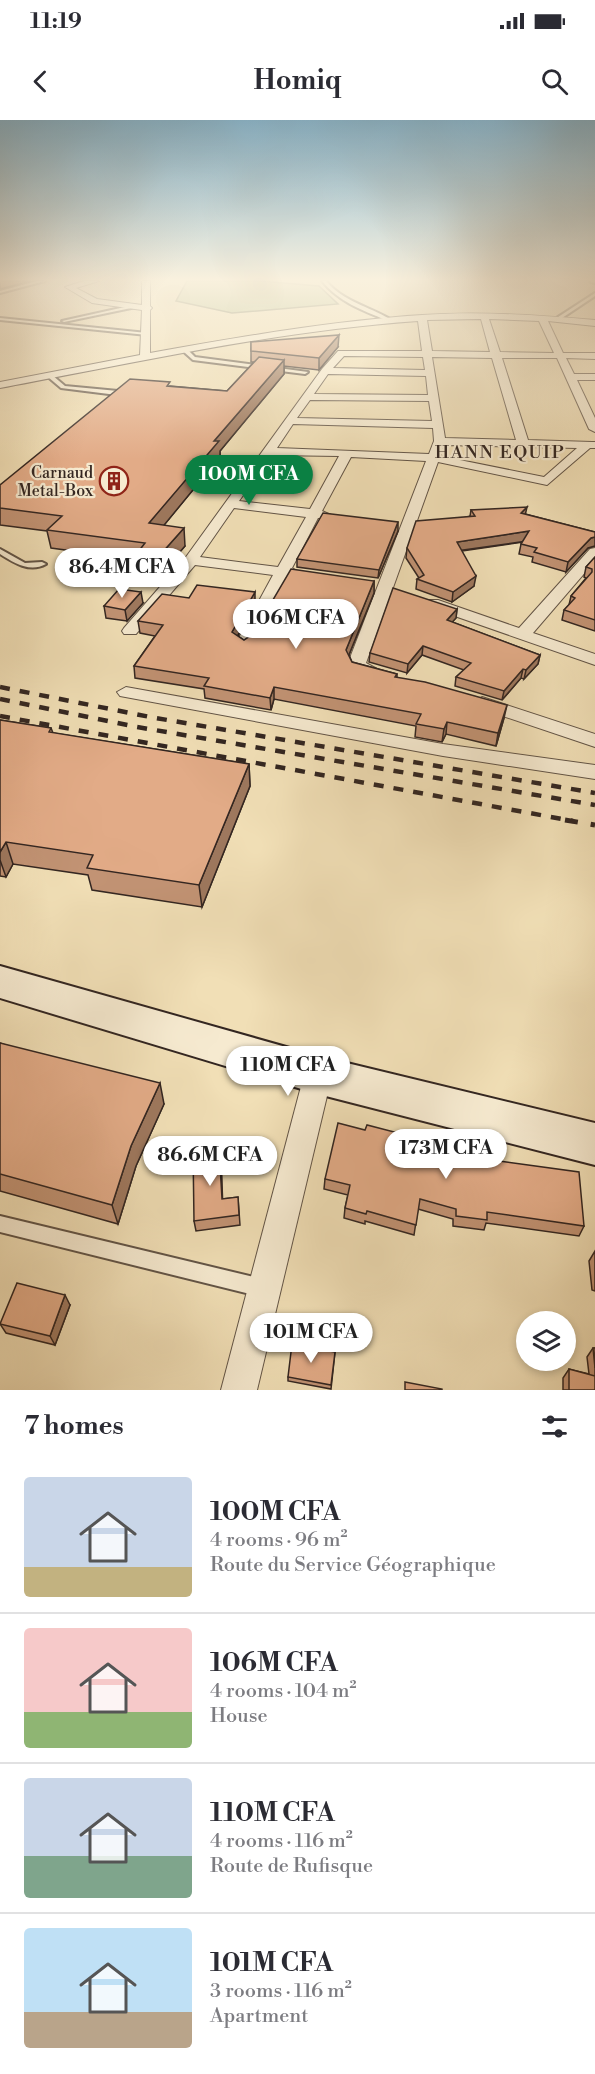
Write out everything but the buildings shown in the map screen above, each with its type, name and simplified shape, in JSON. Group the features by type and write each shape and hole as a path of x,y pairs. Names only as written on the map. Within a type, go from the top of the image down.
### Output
{"main road":[{"path":"0,982 318,1076 595,1144"}],"street":[{"path":"145,358 146,340"},
{"path":"0,385 246,340"},
{"path":"397,680 365,672 358,668 357,663 378,586 410,525 440,441 426,340"},
{"path":"492,340 523,443"},
{"path":"553,340 595,429"},
{"path":"130,631 191,560 309,397 325,371 345,351 595,356"},
{"path":"325,371 430,373"},
{"path":"571,377 595,378"},
{"path":"309,397 434,398"},
{"path":"582,401 595,402"},
{"path":"290,422 438,425"},
{"path":"440,441 591,445"},
{"path":"270,451 434,458 547,482 591,445"},
{"path":"243,645 347,453"},
{"path":"231,504 336,516"},
{"path":"389,522 410,525"},
{"path":"522,635 595,552"},
{"path":"191,560 305,575"},
{"path":"378,586 595,660"},
{"path":"126,692 443,750 595,772"},
{"path":"461,697 504,709 595,741"},
{"path":"239,1390 318,1076"}],"lane":[{"path":"186,351 193,358 306,372"},
{"path":"50,376 63,387 120,393 111,404"},
{"path":"0,551 24,565 42,564"},
{"path":"0,1224 263,1289"}],"railway":[{"path":"0,687 150,717 595,793"},
{"path":"0,699 137,727 595,805"},
{"path":"0,716 573,821"},
{"path":"565,820 595,825"}],"place":[{"name":"Carnaud Metal-Box","path":"114,481"}],"district":[{"name":"HANN EQUIP","path":"500,452"}]}
